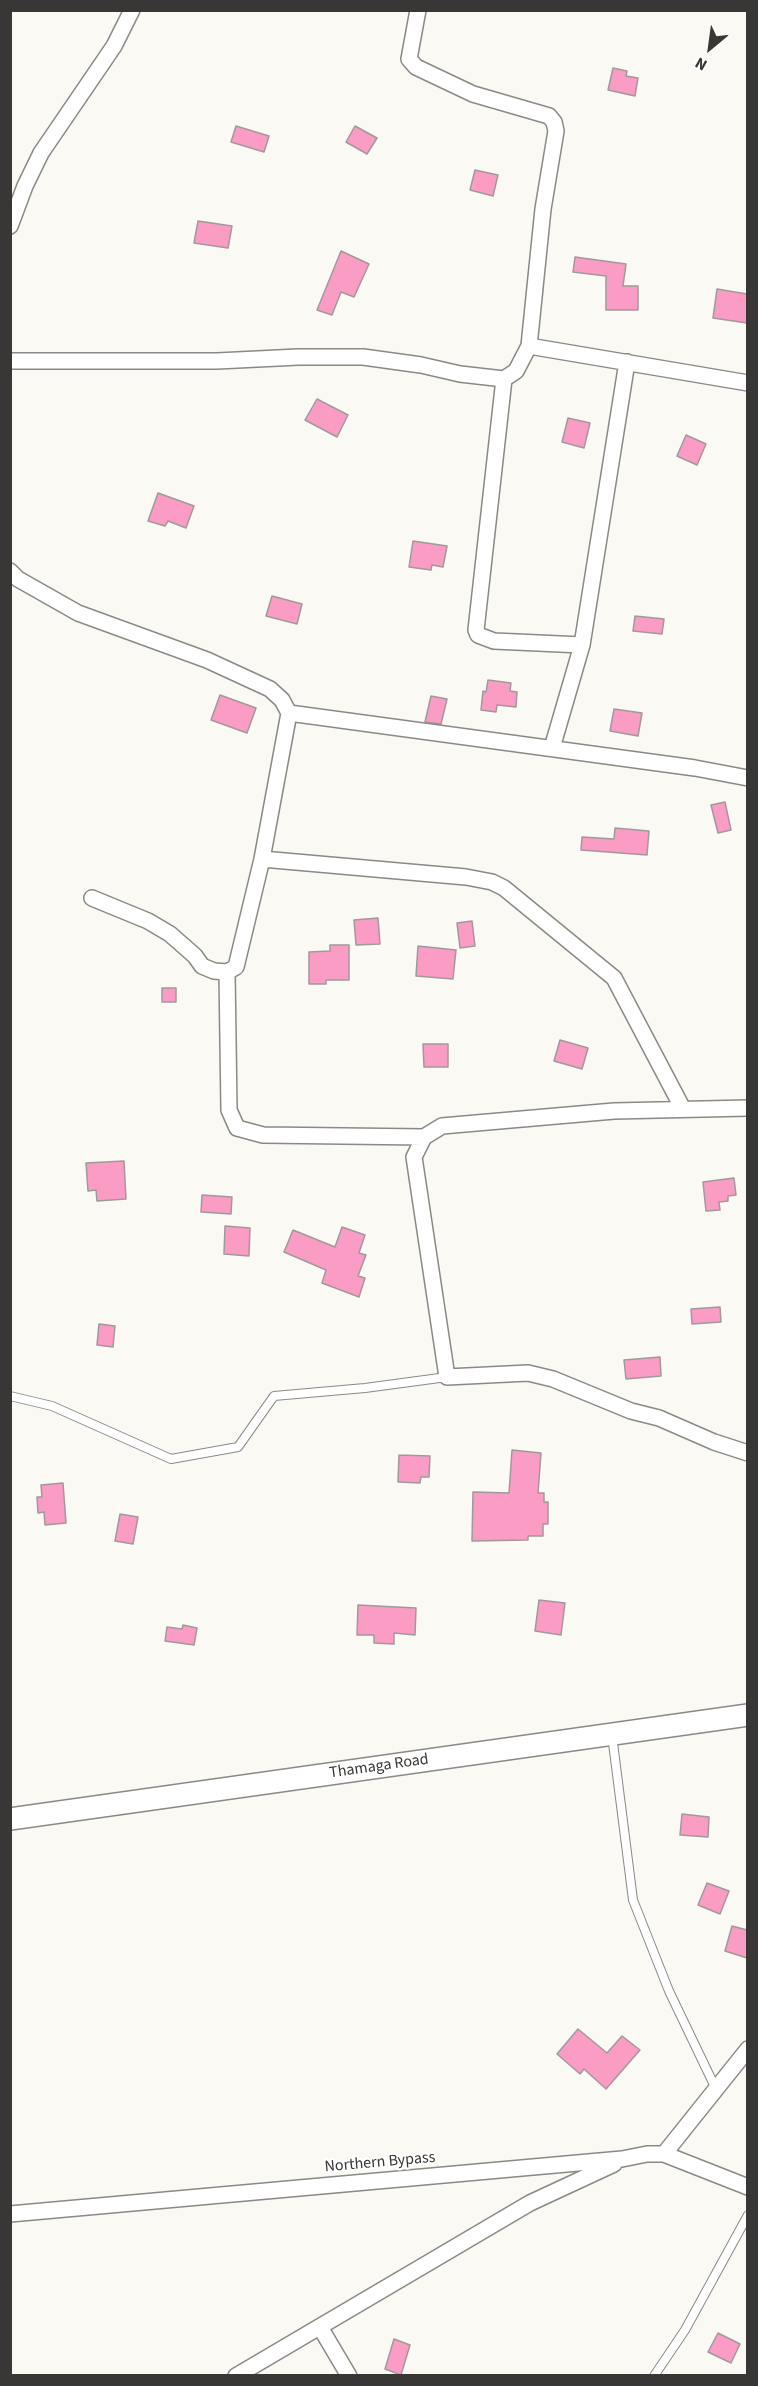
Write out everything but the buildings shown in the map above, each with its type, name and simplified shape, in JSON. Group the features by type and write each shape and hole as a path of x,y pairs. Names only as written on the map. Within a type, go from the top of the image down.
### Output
{"main road":[{"name":"Thamaga Road","path":"10,1819 747,1715"}],"street":[{"path":"10,226 24,186 41,153 114,45 132,10"},
{"path":"10,361 217,361 363,357 421,365 460,374 504,379 516,371 529,346 543,209 556,131 554,122 549,116 472,94 416,67 409,59 418,10"},
{"path":"529,346 747,382"},
{"path":"552,748 582,645 627,362"},
{"path":"504,379 476,630 478,634 494,642 582,645"},
{"path":"10,571 18,579 78,614 207,660 270,689 282,700 289,713 262,858 236,967 227,972 214,971 202,966 195,956 163,930 138,916 92,898"},
{"path":"289,713 552,748 747,778"},
{"path":"262,858 466,877 492,882 504,888 614,978 683,1109"},
{"path":"227,972 229,1110 237,1128 263,1135 423,1137 442,1126 464,1123 614,1112 747,1108"},
{"path":"423,1137 414,1157 447,1377 528,1373 553,1378 747,1453"},
{"path":"664,2154 747,2049"},
{"name":"Northern Bypass","path":"10,2214 622,2160 646,2154 664,2154 747,2187"},
{"path":"236,2376 530,2203 622,2160"},
{"path":"320,2327 349,2376"}],"lane":[{"path":"10,1396 52,1406 171,1459 238,1447 274,1396 365,1388 447,1377"},
{"path":"612,1734 633,1900 669,1991 716,2089"},
{"path":"654,2376 685,2330 747,2215"}]}
